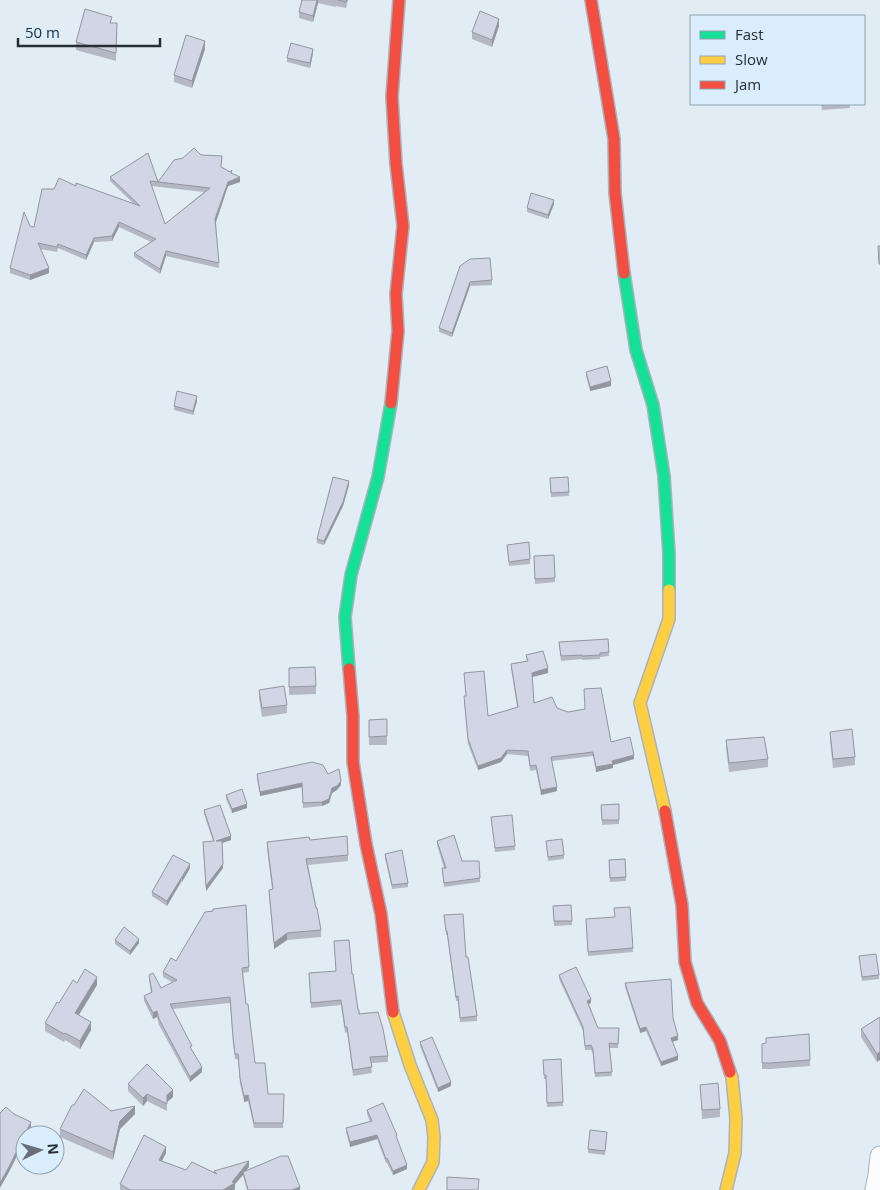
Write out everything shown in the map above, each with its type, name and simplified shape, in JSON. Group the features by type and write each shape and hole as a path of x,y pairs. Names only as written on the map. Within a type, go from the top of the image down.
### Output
{"street":[{"path":"398,0 392,98 396,164 403,226 396,294 398,331 390,411 378,477 350,575 345,617 353,716 353,762 366,844 382,914 393,1014 410,1065 432,1120 434,1137 432,1162 419,1190"},
{"path":"591,0 614,139 615,193 626,289 636,350 653,405 664,476 669,554 668,620 640,702 663,798 682,905 685,962 697,1003 720,1041 732,1077 736,1118 735,1153 726,1190"},
{"path":"875,1190 880,1156"}],"building":[{"path":"302,0 317,0 313,16 299,12"},
{"path":"85,9 112,17 110,23 117,23 116,53 76,42"},
{"path":"480,11 499,19 492,40 472,32"},
{"path":"186,35 205,41 192,81 174,75"},
{"path":"291,43 313,49 310,63 287,58"},
{"path":"194,148 201,155 222,156 221,167 230,172 232,170 231,173 240,177 228,182 215,219 219,263 166,251 160,269 134,253 156,239 119,222 112,236 94,238 86,255 58,244 57,247 38,243 49,268 30,275 10,268 24,212 30,226 34,227 42,189 54,189 59,178 76,186 76,183 140,206 110,177 148,153 158,182 174,160 183,158","holes":["150,181 158,182 210,188 165,224"]},
{"path":"531,193 554,200 548,215 527,208"},
{"path":"878,246 880,246 880,264 879,264"},
{"path":"490,258 492,280 470,282 452,333 439,328 460,266 470,259"},
{"path":"607,366 611,381 590,387 586,372"},
{"path":"177,391 197,396 193,411 174,406"},
{"path":"333,477 349,481 343,502 324,541 317,539"},
{"path":"568,477 569,492 551,493 550,478"},
{"path":"529,542 530,559 509,562 507,545"},
{"path":"554,555 555,578 535,579 534,556"},
{"path":"608,639 609,652 600,653 600,655 561,656 559,642"},
{"path":"543,651 548,668 532,673 534,703 552,697 557,708 568,712 585,709 584,689 601,688 611,742 630,737 634,755 612,761 613,764 596,767 593,752 551,757 557,787 541,790 536,765 530,766 528,751 507,750 501,758 478,766 468,739 464,673 484,671 488,716 518,707 511,664 528,661 526,655"},
{"path":"315,667 316,686 289,687 289,668"},
{"path":"284,686 287,705 262,708 259,690"},
{"path":"387,719 387,736 369,737 369,720"},
{"path":"852,729 855,757 833,759 830,732"},
{"path":"764,737 768,759 729,763 726,740"},
{"path":"312,762 323,765 328,774 339,769 341,781 332,788 329,799 322,802 303,803 302,783 260,792 257,774"},
{"path":"242,789 247,804 232,809 226,795"},
{"path":"619,804 619,820 602,820 601,805"},
{"path":"220,805 231,836 216,841 222,841 223,864 206,886 203,842 214,841 204,810"},
{"path":"512,815 515,846 495,848 491,817"},
{"path":"454,835 462,861 479,861 480,878 444,883 442,868 446,868 437,841"},
{"path":"347,836 348,855 306,859 321,930 287,933 274,943 269,890 273,889 267,842 309,837 310,840"},
{"path":"562,839 564,855 548,857 546,841"},
{"path":"402,850 408,883 392,885 385,854"},
{"path":"173,855 190,864 167,901 152,892"},
{"path":"625,859 626,877 610,878 609,860"},
{"path":"246,905 249,967 242,968 255,1063 265,1063 268,1094 284,1094 283,1123 254,1123 248,1095 244,1096 238,1054 235,1054 230,997 170,1004 192,1046 190,1047 202,1067 190,1077 159,1019 157,1011 153,1013 144,996 152,992 149,975 153,973 161,988 177,980 163,972 171,958 176,961 205,912 213,911 213,909"},
{"path":"571,905 572,921 554,921 553,906"},
{"path":"630,907 633,948 588,952 586,919 615,917 614,908"},
{"path":"463,914 466,957 468,957 477,1016 460,1018 444,915"},
{"path":"124,927 139,939 130,951 115,940"},
{"path":"349,940 352,974 359,1014 378,1012 388,1056 370,1057 372,1067 353,1070 341,1000 311,1003 309,973 336,971 334,941"},
{"path":"876,954 879,975 862,977 859,956"},
{"path":"576,967 591,999 587,1001 598,1028 619,1028 618,1044 609,1043 612,1072 595,1073 593,1050 591,1045 585,1046 583,1027 559,975"},
{"path":"85,969 97,977 75,1013 91,1022 80,1041 45,1023 73,980 77,983"},
{"path":"671,979 673,1018 678,1036 671,1038 678,1056 661,1062 646,1027 640,1029 625,983"},
{"path":"880,1017 880,1052 877,1054 861,1029"},
{"path":"809,1034 810,1060 762,1063 762,1044 766,1043 766,1038"},
{"path":"432,1037 451,1082 438,1088 420,1042"},
{"path":"561,1059 563,1102 547,1103 546,1075 544,1075 543,1060"},
{"path":"147,1064 173,1090 167,1095 167,1104 147,1094 143,1098 128,1084"},
{"path":"718,1083 720,1109 702,1110 700,1085"},
{"path":"84,1089 111,1111 135,1106 120,1121 113,1152 65,1131 65,1125 62,1125 72,1105 74,1105"},
{"path":"383,1103 397,1135 407,1165 393,1171 386,1159 377,1135 350,1142 346,1128 372,1121 367,1110"},
{"path":"6,1107 14,1114 31,1122 30,1125 15,1125 15,1155 0,1183 0,1113"},
{"path":"590,1130 607,1132 605,1151 588,1149"},
{"path":"144,1135 166,1147 159,1160 186,1170 192,1162 217,1174 214,1171 249,1161 232,1182 235,1183 223,1190 130,1190 120,1184"},
{"path":"281,1156 288,1156 300,1187 292,1190 248,1190 243,1172"},
{"path":"447,1177 479,1179 478,1190 447,1190"}],"traffic: fast":[{"path":"624,273 636,350 653,405 664,476 669,554 669,590"},
{"path":"349,669 345,617 351,575 378,477 391,403"}],"traffic: slow":[{"path":"665,811 640,703 669,619 669,590"},
{"path":"393,1012 410,1065 432,1120 434,1137 433,1162 419,1190"},
{"path":"726,1190 735,1153 736,1118 730,1072"}],"traffic: jam":[{"path":"391,403 398,331 396,294 403,226 396,164 392,97 399,0"},
{"path":"591,0 614,139 615,193 624,273"},
{"path":"349,669 353,716 353,762 366,844 381,914 393,1012"},
{"path":"665,811 682,905 685,962 697,1003 720,1041 730,1072"}]}
